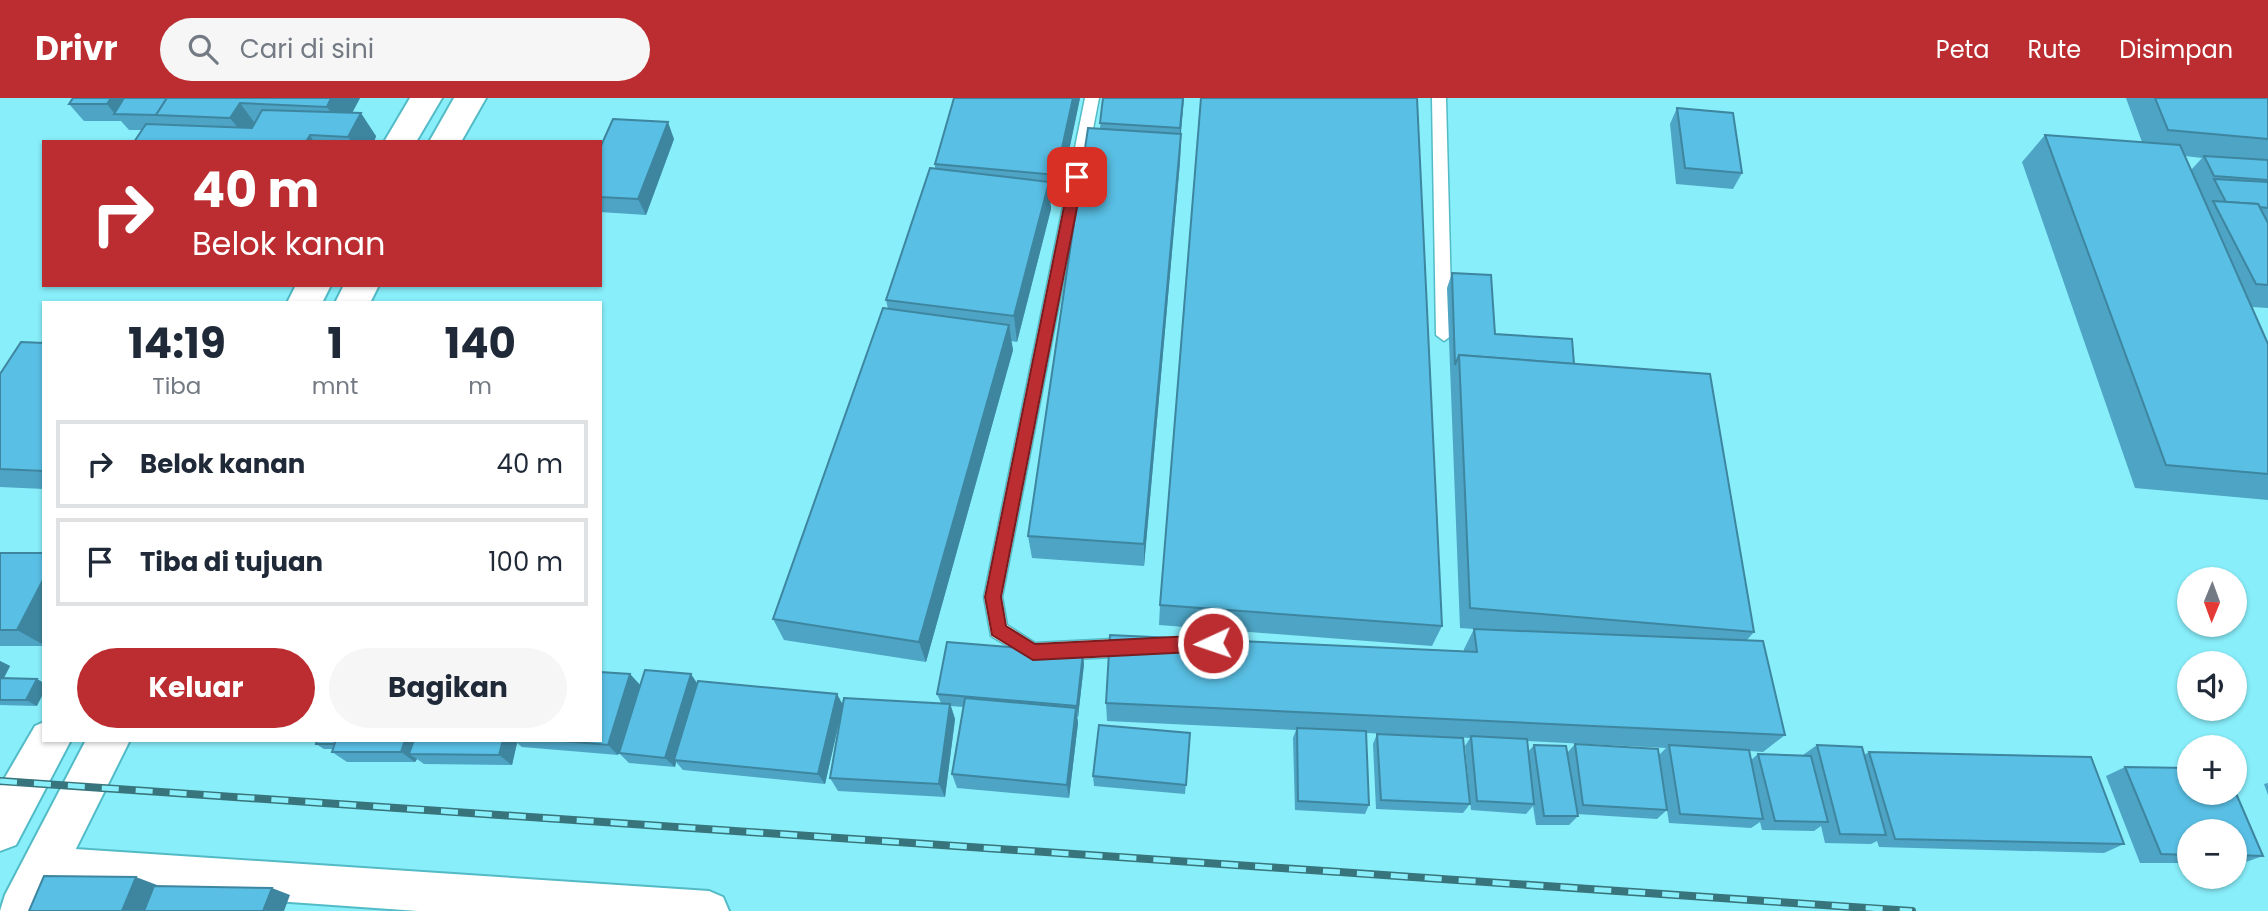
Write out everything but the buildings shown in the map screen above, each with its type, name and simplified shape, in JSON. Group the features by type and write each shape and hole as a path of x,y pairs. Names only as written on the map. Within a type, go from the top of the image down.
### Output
{"main road":[{"path":"413,119 457,120"},
{"path":"0,829 49,742"},
{"path":"21,911 108,742"}],"street":[{"path":"45,866 709,911"}],"lane":[{"path":"1092,98 993,597 998,630 1033,652 1158,646"},
{"path":"1439,98 1444,335"}],"railway":[{"path":"0,781 1912,911"}],"route":[{"path":"1077,177 993,597 998,630 1033,652 1213,643"}]}
